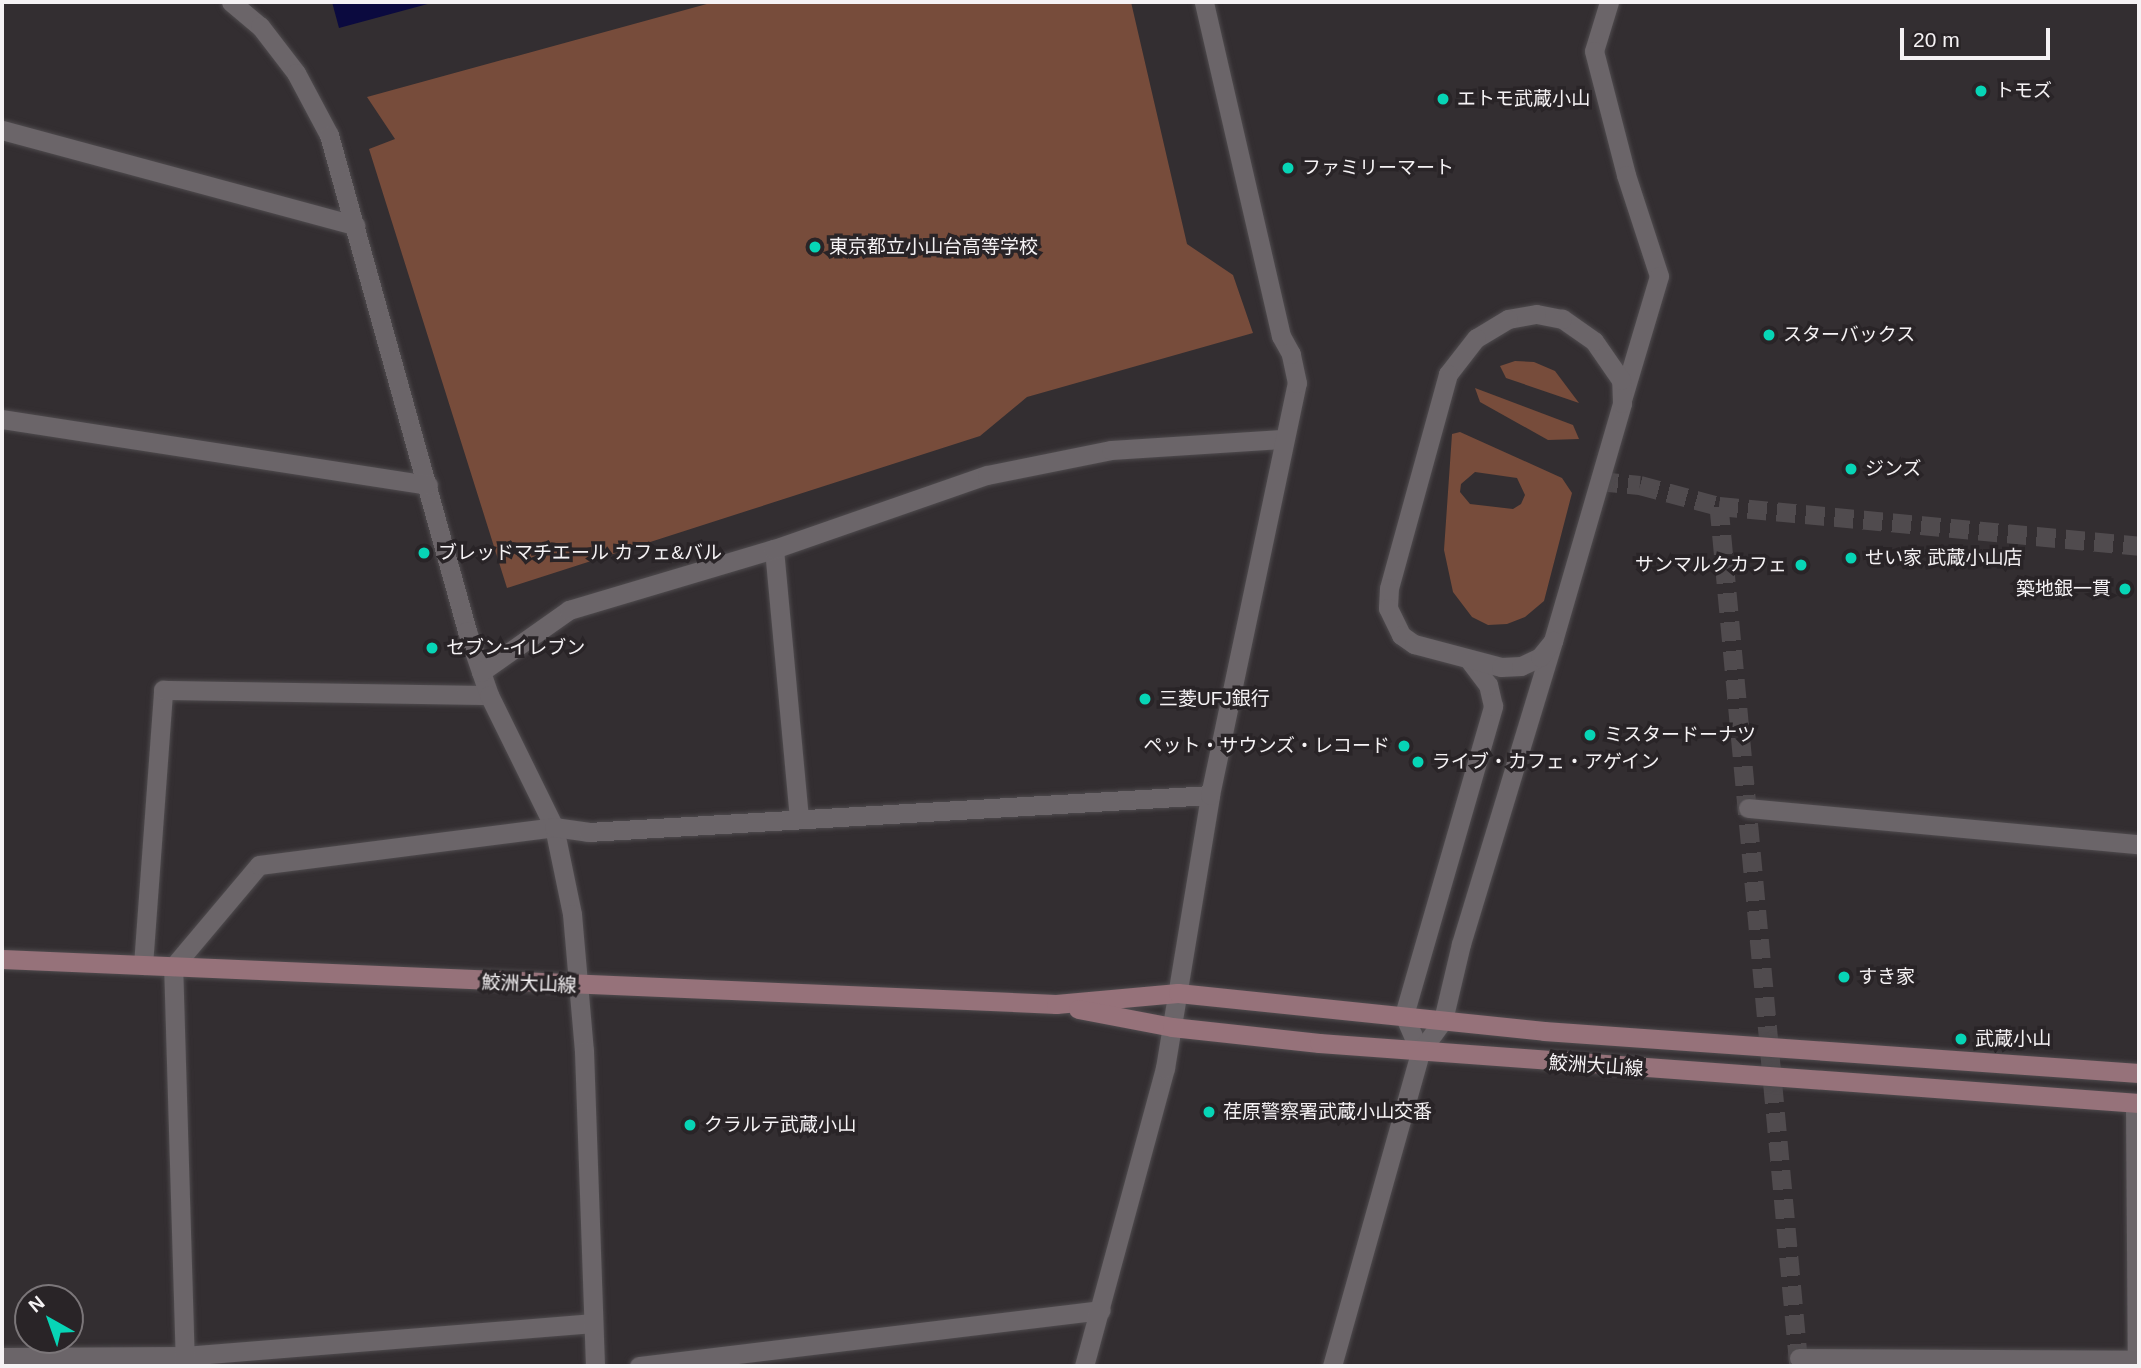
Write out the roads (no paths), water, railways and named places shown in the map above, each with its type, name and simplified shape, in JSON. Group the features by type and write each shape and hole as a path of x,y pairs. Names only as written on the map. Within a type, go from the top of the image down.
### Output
{"main road":[{"name":"鮫洲大山線","path":"2,959 578,986 1056,1004 1178,993 1443,1020 2139,1073"},
{"name":"鮫洲大山線","path":"1056,1004 1172,1027 1420,1052 2137,1103"}],"street":[{"path":"231,2 260,26 296,73 329,135 481,672 489,695 554,827 567,883 584,1051 595,1366"},
{"path":"1084,1366 1101,1310 1172,1027 1210,795 1282,439 1297,383 1291,354 1280,336 1204,2"},
{"path":"1332,1366 1420,1052 1443,1020 1659,276 1626,175 1594,51 1609,2"},
{"path":"2,130 355,225"},
{"path":"1553,641 1540,657 1521,666 1469,660 1414,644 1401,635 1388,608 1389,588 1448,374 1476,338 1508,319 1536,314 1562,319 1594,341 1621,380 1622,403"},
{"path":"2,419 428,485"},
{"path":"481,672 569,610 774,549 986,475 1111,450 1282,439"},
{"path":"774,549 799,818"},
{"path":"1420,1052 1404,1016 1493,706 1488,685 1469,660"},
{"path":"143,965 163,690 489,695"},
{"path":"185,1361 173,967 259,865 554,827 588,832 1210,795"},
{"path":"1748,808 2139,844"},
{"path":"1799,1358 2137,1363 2137,1103"},
{"path":"639,1366 1101,1310"},
{"path":"2,1357 185,1361 592,1323"}],"tunnel":[{"path":"1599,481 1640,485 1719,506 2139,546"},
{"path":"1719,506 1799,1366"}],"place":[{"name":"トモズ","path":"1981,91"},
{"name":"エトモ武蔵小山","path":"1443,99"},
{"name":"ファミリーマート","path":"1288,168"},
{"name":"東京都立小山台高等学校","path":"815,247"},
{"name":"スターバックス","path":"1769,335"},
{"name":"ジンズ","path":"1851,469"},
{"name":"ブレッドマチエール カフェ&バル","path":"424,553"},
{"name":"せい家 武蔵小山店","path":"1851,558"},
{"name":"サンマルクカフェ","path":"1801,565"},
{"name":"築地銀一貫","path":"2125,589"},
{"name":"セブン-イレブン","path":"432,648"},
{"name":"三菱UFJ銀行","path":"1145,699"},
{"name":"ミスタードーナツ","path":"1590,735"},
{"name":"ペット・サウンズ・レコード","path":"1404,746"},
{"name":"ライブ・カフェ・アゲイン","path":"1418,762"},
{"name":"すき家","path":"1844,977"},
{"name":"武蔵小山","path":"1961,1039"},
{"name":"荏原警察署武蔵小山交番","path":"1209,1112"},
{"name":"クラルテ武蔵小山","path":"690,1125"}]}
